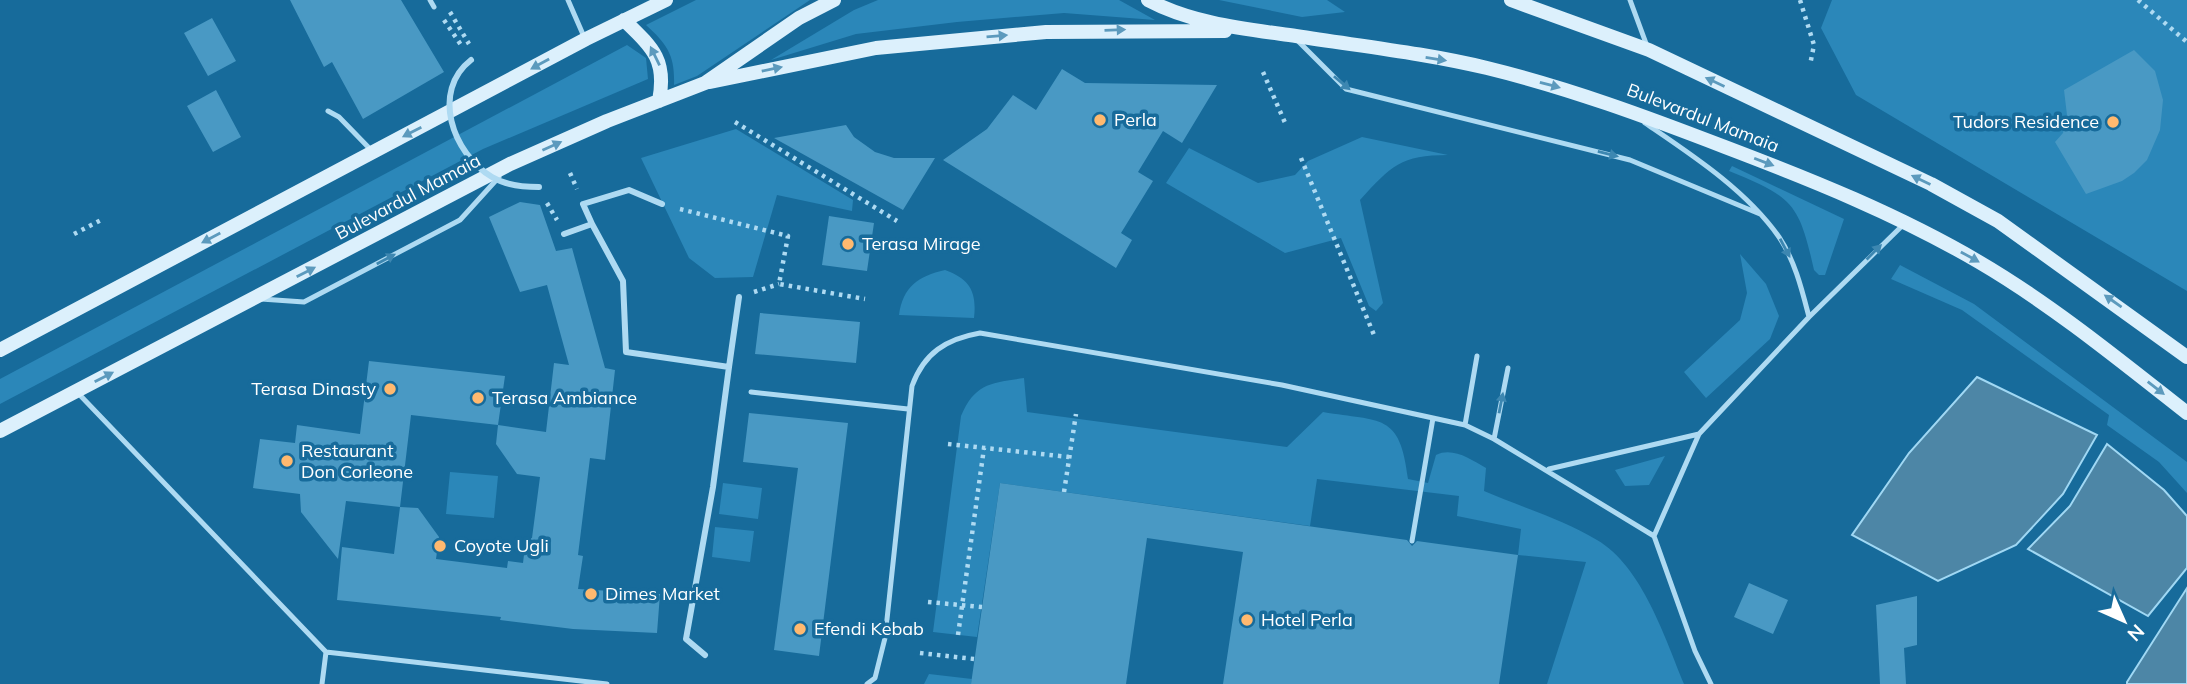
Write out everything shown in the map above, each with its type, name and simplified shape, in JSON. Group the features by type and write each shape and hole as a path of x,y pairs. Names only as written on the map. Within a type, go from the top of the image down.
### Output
{"main road":[{"path":"0,350 660,0"},
{"path":"586,39 666,0"},
{"name":"Bulevardul Mamaia","path":"0,431 510,164 705,83 799,18 834,0"},
{"name":"Bulevardul Mamaia","path":"1148,0 1161,7 1247,31 1484,67 1624,108 1802,177 1906,222 1992,271 2108,351 2187,413"},
{"name":"Bulevardul Mamaia","path":"1511,0 1649,50 1931,184 1998,221 2187,357"},
{"path":"624,20 653,48 664,76 659,101"},
{"path":"705,83 876,48 1046,32 1247,31"}],"street":[{"path":"471,60 456,71 449,91 453,124 463,151 492,177 521,187 539,187"},
{"path":"662,204 629,190 583,204 623,281 626,352 729,366"},
{"path":"564,234 592,224"},
{"path":"705,655 686,639 713,487 739,298"}],"lane":[{"path":"430,0 434,7"},
{"path":"568,0 586,39"},
{"path":"1630,0 1649,50"},
{"path":"1293,36 1346,89 1630,160 1760,214"},
{"path":"1624,108 1699,160 1760,214 1790,256 1809,317"},
{"path":"328,111 339,117 373,152"},
{"path":"255,299 304,302 460,220 510,164"},
{"path":"1654,536 1699,433 1809,317 1906,222"},
{"path":"867,684 875,678 885,638 912,386 920,365 938,347 959,337 980,334 1282,385 1465,425 1548,469 1654,536 1695,650 1712,684"},
{"path":"1465,425 1477,356"},
{"path":"1494,439 1508,368"},
{"path":"76,391 326,652 607,684"},
{"path":"751,392 908,409"},
{"path":"1412,541 1433,418"},
{"path":"1548,469 1699,433"},
{"path":"322,684 326,652"}],"path":[{"path":"1800,0 1814,45 1810,65"},
{"path":"2138,0 2187,42"},
{"path":"470,46 443,1 434,7 471,60"},
{"path":"1263,72 1286,125"},
{"path":"736,122 897,221"},
{"path":"1301,158 1374,335"},
{"path":"539,187 564,234"},
{"path":"662,204 788,236 779,284"},
{"path":"74,234 103,219"},
{"path":"739,298 779,284 865,299"},
{"path":"1064,492 1076,414"},
{"path":"948,444 1069,457"},
{"path":"958,635 984,448"},
{"path":"928,602 982,607"},
{"path":"920,653 974,659"}],"shaded area":[{"path":"696,0 810,0 697,76 674,85 669,52 646,25"},
{"path":"878,0 1119,0 1155,20 1064,13 957,22 856,34 771,60 854,10"},
{"path":"1219,0 1327,0 1345,12 1302,17"},
{"path":"1832,0 2187,0 2187,291 1856,95 1821,28"},
{"path":"627,45 646,58 648,79 483,149 0,404 0,379"},
{"path":"736,129 853,200 852,211 777,195 753,277 715,278 689,258 641,158"},
{"path":"1362,137 1448,155 1419,157 1398,165 1360,200 1383,303 1376,311 1369,306 1341,238 1285,253 1166,183 1189,148 1258,183 1295,175 1308,161"},
{"path":"1732,166 1844,219 1825,275 1819,275 1814,270 1803,230 1790,205 1767,188 1729,171"},
{"path":"1740,254 1766,284 1779,316 1770,339 1706,398 1684,372 1740,320 1747,293"},
{"path":"1900,265 1974,304 2187,462 2187,493 2159,462 2107,425 2109,415 1962,310 1891,279"},
{"path":"945,270 966,282 970,288 974,301 974,318 899,315 904,297 913,284"},
{"path":"1977,377 2097,435 2063,494 2016,545 1938,581 1852,535 1909,453"},
{"path":"1024,378 1027,412 1287,447 1323,412 1373,420 1393,431 1400,442 1408,479 1428,483 1436,455 1449,452 1468,458 1486,468 1484,491 1570,526 1613,552 1627,567 1650,604 1684,684 1547,684 1586,562 1518,555 1521,529 1457,516 1459,496 1317,479 1310,526 1000,483 977,637 933,632 961,416 972,397 985,386"},
{"path":"2107,444 2164,490 2187,516 2187,568 2148,616 2028,549 2070,506"},
{"path":"1665,456 1649,485 1625,486 1615,470"},
{"path":"450,472 498,476 494,518 446,514"},
{"path":"723,483 762,488 758,519 719,514"},
{"path":"715,527 754,531 750,562 712,557"},
{"path":"2187,588 2187,684 2127,684 2127,682"},
{"path":"929,674 972,679 971,684 924,684"}],"building":[{"path":"290,0 401,0 444,72 363,119 332,62 324,67"},
{"path":"212,18 236,61 208,76 184,33"},
{"name":"Tudors Residence","path":"2134,50 2155,71 2163,100 2160,130 2147,160 2134,173 2122,181 2086,194 2055,142 2063,133 2067,115 2064,90"},
{"path":"1062,69 1085,83 1217,85 1182,143 1163,131 1138,172 1153,181 1121,233 1132,240 1116,268 943,160 987,129 1013,95 1036,110"},
{"path":"216,90 241,137 213,152 187,106"},
{"path":"846,125 854,137 875,152 894,158 935,158 903,210 774,138"},
{"path":"520,202 540,205 556,251 572,248 605,368 615,370 605,460 590,458 578,555 583,556 578,589 660,594 657,633 573,629 500,620 501,617 337,600 342,547 394,554 400,507 418,508 439,537 436,559 507,568 508,561 523,563 526,538 532,538 540,477 517,474 496,444 498,425 546,432 554,363 569,365 547,285 520,292 489,217"},
{"name":"Terasa Mirage","path":"829,216 874,223 867,271 822,265"},
{"path":"760,313 860,322 856,363 755,354"},
{"path":"369,361 505,376 498,425 411,415 400,507 346,501 338,559 301,512 300,494 253,488 260,439 295,443 297,425 360,434"},
{"path":"749,413 848,423 819,656 774,650 798,468 743,462"},
{"path":"1000,483 1407,540 1412,546 1417,541 1518,555 1499,684 1223,684 1243,552 1147,538 1126,684 971,684"},
{"path":"1749,583 1788,600 1773,634 1734,617"},
{"path":"1917,596 1917,645 1904,648 1906,684 1880,684 1876,605"}],"place":[{"name":"Perla","path":"1100,120"},
{"name":"Tudors Residence","path":"2113,122"},
{"name":"Terasa Mirage","path":"848,244"},
{"name":"Terasa Dinasty","path":"390,389"},
{"name":"Terasa Ambiance","path":"478,398"},
{"name":"Restaurant Don Corleone","path":"287,461"},
{"name":"Coyote Ugli","path":"440,546"},
{"name":"Dimes Market","path":"591,594"},
{"name":"Hotel Perla","path":"1247,620"},
{"name":"Efendi Kebab","path":"800,629"}]}
